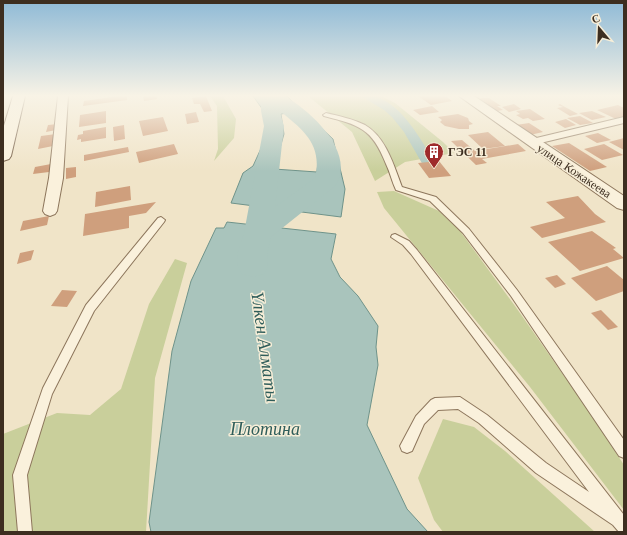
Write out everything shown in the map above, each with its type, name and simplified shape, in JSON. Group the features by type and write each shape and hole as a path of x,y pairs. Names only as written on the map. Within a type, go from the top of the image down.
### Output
{"street":[{"path":"3,156 12,121"},
{"path":"50,211 56,178 61,121"},
{"name":"улица Кожакеева","path":"501,121 624,204"},
{"path":"532,142 620,121"}],"lane":[{"path":"347,121 366,128 375,136 399,188 433,199 466,231 514,293 624,451"},
{"path":"25,532 20,475 47,392 90,308 161,220"},
{"path":"395,237 406,243 414,252 622,524"},
{"path":"407,446 420,420 435,404 460,403 483,418 541,468 622,524"}],"green space":[{"path":"217,121 236,121 234,138 214,161 218,149"},
{"path":"339,121 417,121 454,153 405,162 375,181 352,132"},
{"path":"394,191 439,211 460,231 515,306 590,413 624,465 624,510 530,387 384,208 377,192"},
{"path":"175,259 187,263 155,378 146,532 3,532 3,434 57,413 90,415 121,389 149,304"},
{"path":"443,419 474,427 505,451 595,532 443,532 434,520 418,478"}],"water":[{"path":"265,121 282,121 284,134 274,169 317,172 319,151 312,138 298,123 298,121 314,121 333,139 345,189 341,217 231,203 243,173 253,166 267,135"},
{"name":"Плотина","path":"227,222 336,234 331,259 340,277 358,296 378,326 376,347 378,365 367,425 407,509 428,532 151,532 149,522 172,351 191,281 216,228 224,228"}],"building":[{"path":"80,121 106,121 106,123 79,127"},
{"path":"139,121 164,121 168,131 143,136"},
{"path":"186,121 199,122 187,124"},
{"path":"469,121 473,124 469,125 469,129 459,129 445,126 440,122"},
{"path":"569,121 576,125 565,128 555,122"},
{"path":"573,121 589,121 593,123 580,125"},
{"path":"529,123 543,132 530,135 516,125"},
{"path":"58,124 56,130 46,132 48,125"},
{"path":"124,125 125,139 114,141 113,127"},
{"path":"106,127 106,138 81,142 81,139 77,140 78,135 83,134 83,131"},
{"path":"488,132 505,146 483,149 468,135"},
{"path":"598,133 611,140 597,143 585,136"},
{"path":"56,134 53,146 38,149 41,136"},
{"path":"624,138 624,150 609,142"},
{"path":"462,140 475,151 518,144 526,151 482,159 487,163 476,165 451,141"},
{"path":"569,143 607,167 590,171 552,146"},
{"path":"174,144 178,154 139,163 136,152"},
{"path":"604,144 623,155 602,160 584,149"},
{"path":"128,147 129,152 84,161 84,155"},
{"name":"ГЭС 11","path":"439,161 451,176 429,178 418,163"},
{"path":"51,164 49,172 33,174 35,167"},
{"path":"76,167 76,177 66,179 66,168"},
{"path":"130,186 131,200 95,207 96,192"},
{"path":"578,196 595,214 606,222 542,238 530,227 565,218 546,202"},
{"path":"156,202 146,213 129,216 129,228 83,236 85,214"},
{"path":"49,216 47,225 20,231 23,221"},
{"path":"592,231 616,248 613,249 624,258 580,271 548,242"},
{"path":"34,250 31,260 17,264 20,253"},
{"path":"607,266 624,280 624,291 596,301 571,278"},
{"path":"557,275 566,284 555,288 545,278"},
{"path":"62,290 77,291 67,307 51,306"},
{"path":"601,310 618,327 608,330 591,313"}],"waterway":[{"name":"Үлкен Алматы","path":"258,233 274,126 273,121"},
{"name":"Үлкен Алматы","path":"258,233 326,181 329,166 328,154 317,135 303,121"},
{"path":"401,121 428,162"},
{"name":"Үлкен Алматы","path":"253,266 252,255 258,233"}],"place":[{"name":"ГЭС 11","path":"434,169"}]}
